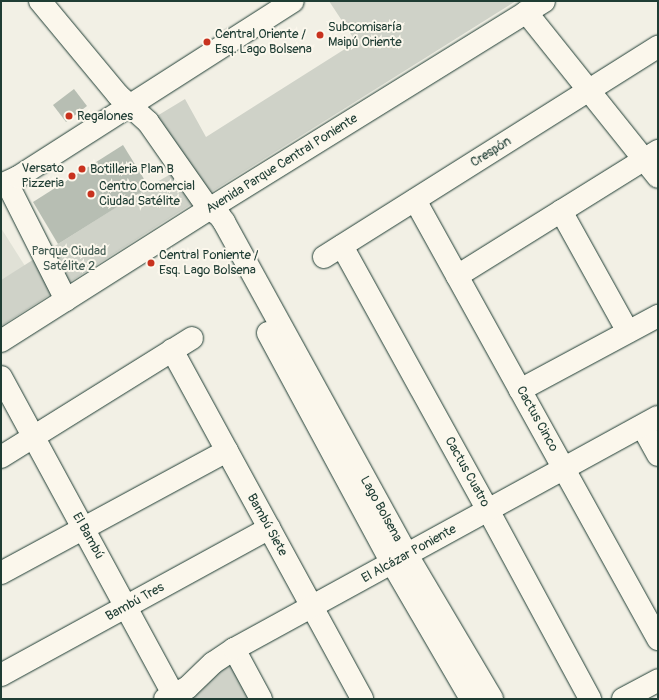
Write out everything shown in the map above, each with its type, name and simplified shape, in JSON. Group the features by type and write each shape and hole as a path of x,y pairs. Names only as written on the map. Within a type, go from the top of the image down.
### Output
{"street":[{"name":"Lago Bolsena","path":"40,1 118,95 148,122 209,209 209,221 212,230 304,383 399,559 471,699"},
{"path":"66,300 4,184 130,106 292,1"},
{"name":"Avenida Parque Central Poniente","path":"1,342 209,209 544,1"},
{"path":"526,12 588,91 651,155 658,177"},
{"name":"Crespón","path":"324,257 658,47"},
{"path":"458,276 651,155"},
{"name":"Cactus Cinco","path":"415,200 658,639"},
{"path":"561,211 628,332"},
{"name":"Cactus Cuatro","path":"342,246 488,510 590,699"},
{"path":"520,390 658,316"},
{"path":"1,457 192,338"},
{"name":"Bambú Siete","path":"172,350 362,699"},
{"name":"El Bambú","path":"1,377 126,607 170,697"},
{"path":"650,421 658,456"},
{"name":"El Alcázar Poniente","path":"170,697 187,688 213,663 234,649 650,421"},
{"path":"1,573 227,451"},
{"name":"Bambú Tres","path":"1,675 269,528"},
{"name":"Lago Bolsena","path":"399,559 492,699"},
{"path":"234,649 261,699"},
{"path":"623,699 658,680"}],"shaded area":[{"path":"1,228 25,266 1,280"}],"green space":[{"path":"329,1 516,1 205,196 152,119 185,99 206,137 356,42"},
{"name":"Parque Ciudad Satélite 2","path":"176,171 195,202 1,326 1,280"},
{"path":"231,666 253,699 188,699 224,668"}],"building":[{"path":"74,89 87,106 66,122 53,105"},
{"name":"Centro Comercial Ciudad Satélite","path":"123,145 149,187 58,244 33,202"}],"place":[{"name":"Subcomisaría Maipú Oriente","path":"320,35"},
{"name":"Central Oriente / Esq. Lago Bolsena","path":"207,42"},
{"name":"Regalones","path":"69,116"},
{"name":"Botilleria Plan B","path":"82,169"},
{"name":"Versato Pizzeria","path":"72,176"},
{"name":"Centro Comercial Ciudad Satélite","path":"91,194"},
{"name":"Central Poniente / Esq. Lago Bolsena","path":"151,263"}]}
